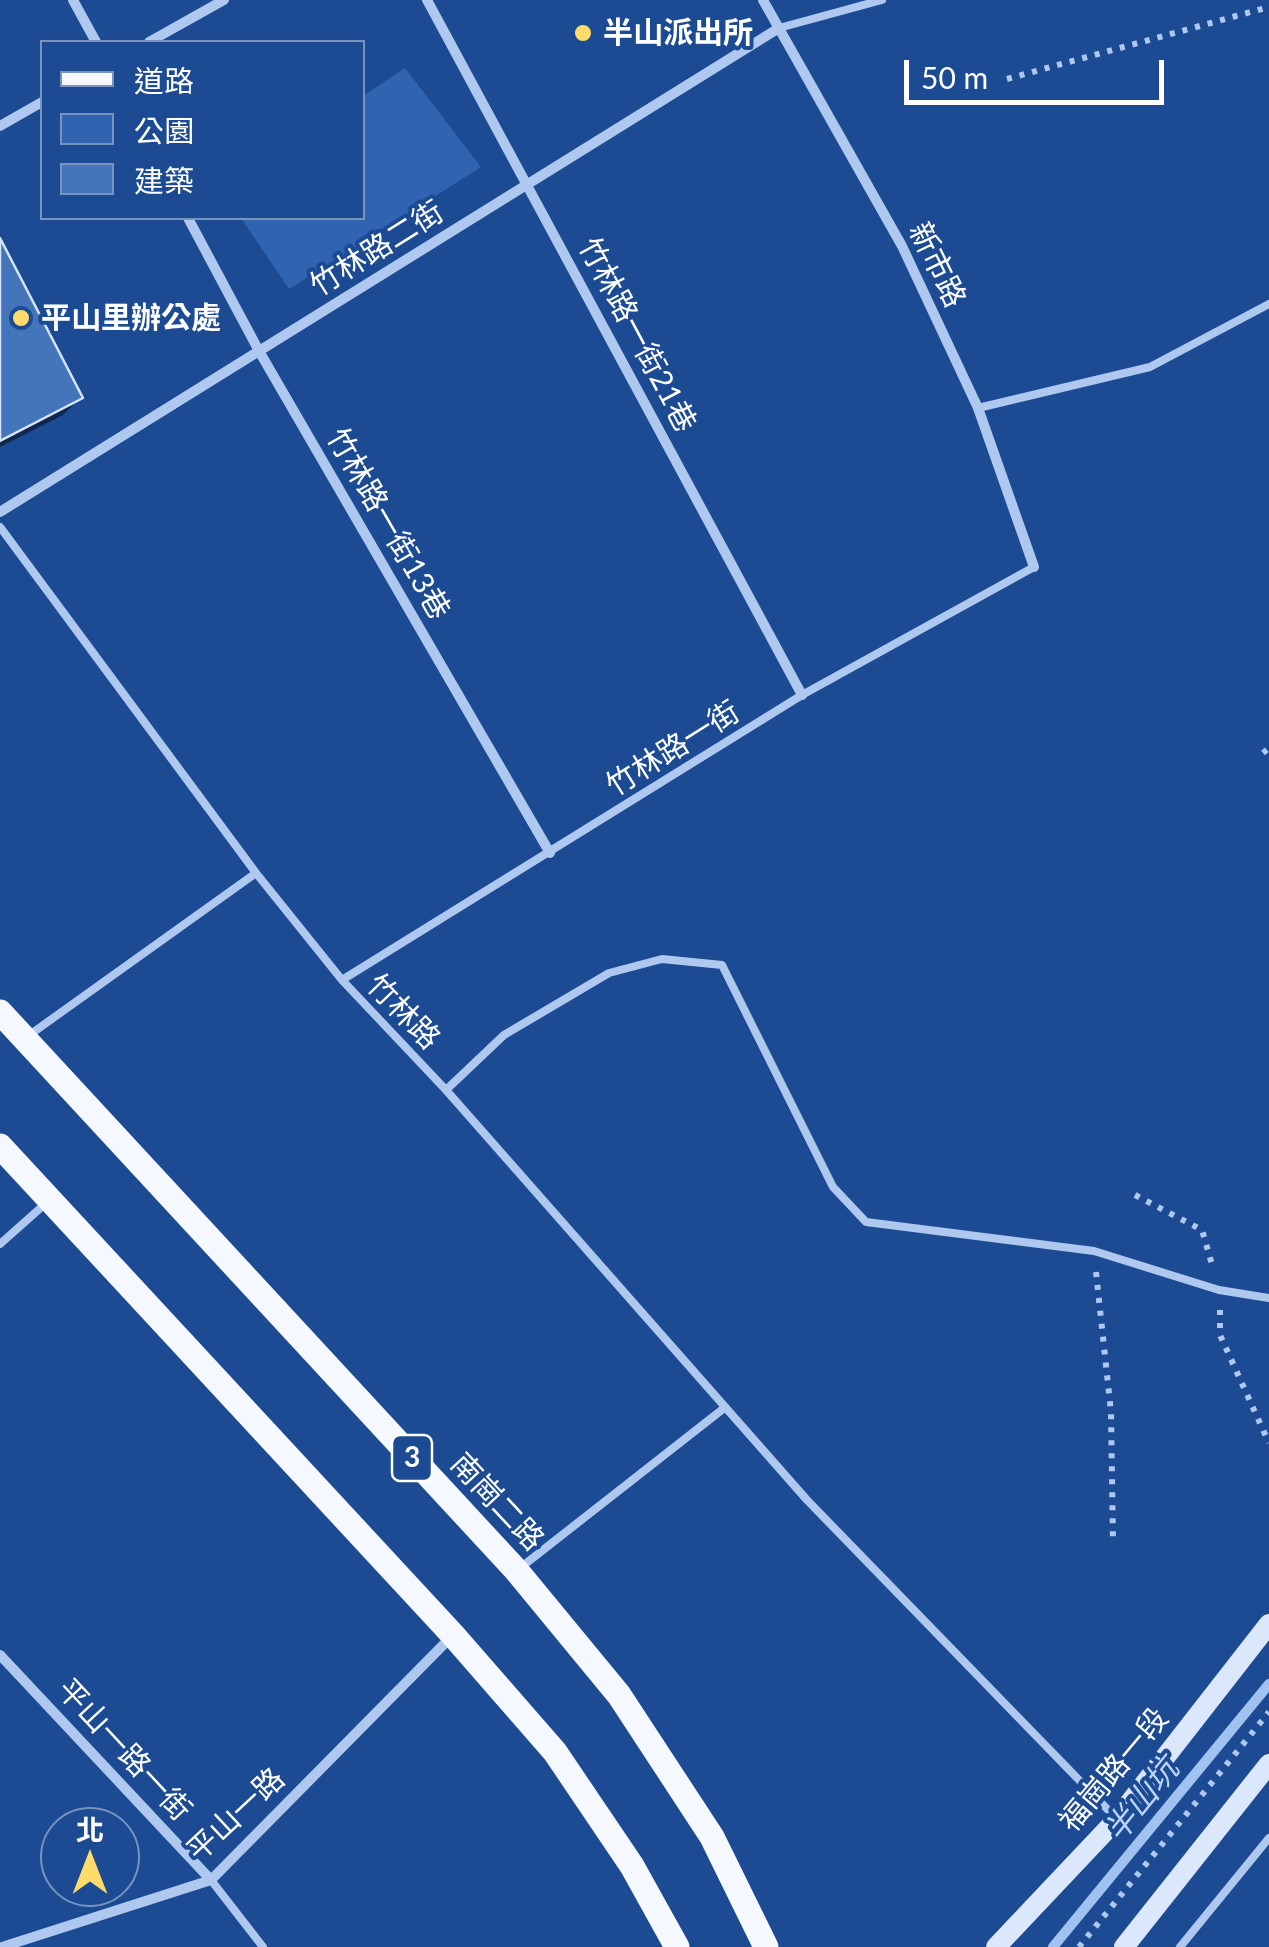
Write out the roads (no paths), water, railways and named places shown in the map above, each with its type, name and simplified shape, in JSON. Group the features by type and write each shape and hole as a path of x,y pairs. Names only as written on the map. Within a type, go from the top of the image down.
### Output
{"main road":[{"name":"南崗二路","path":"0,1012 516,1570 629,1711 712,1837 766,1947"},
{"path":"0,1146 453,1635 555,1752 632,1866 677,1947"}],"street":[{"path":"73,0 95,40"},
{"path":"153,40 224,0"},
{"name":"竹林路一街21巷","path":"427,0 802,695"},
{"name":"新市路","path":"764,0 902,246 978,408 1034,566"},
{"name":"竹林路二街","path":"0,512 779,28"},
{"path":"0,126 40,103"},
{"name":"竹林路一街13巷","path":"189,220 259,351 550,852"},
{"name":"福崗路一段","path":"996,1947 1117,1819 1269,1624"},
{"name":"平山一路","path":"2,1947 211,1880 453,1635"},
{"name":"平山一路一街","path":"0,1654 211,1880"},
{"path":"1124,1947 1269,1764"}],"lane":[{"path":"779,28 882,0"},
{"path":"978,408 1150,367 1269,304"},
{"name":"竹林路","path":"0,527 256,873 342,980 446,1090 807,1500 1117,1819"},
{"name":"竹林路一街","path":"342,980 802,695 1034,566"},
{"path":"24,1039 256,873"},
{"path":"446,1090 504,1036 609,973 662,959 722,965 833,1187 866,1222 1094,1251 1219,1290 1269,1298"},
{"path":"0,1244 50,1200"},
{"path":"516,1570 723,1409"},
{"path":"1180,1947 1269,1838"},
{"path":"211,1880 264,1947"}],"waterway":[{"name":"半山坑","path":"1053,1947 1269,1684"}],"place":[{"name":"半山派出所","path":"583,33"},
{"name":"平山里辦公處","path":"21,318"}]}
